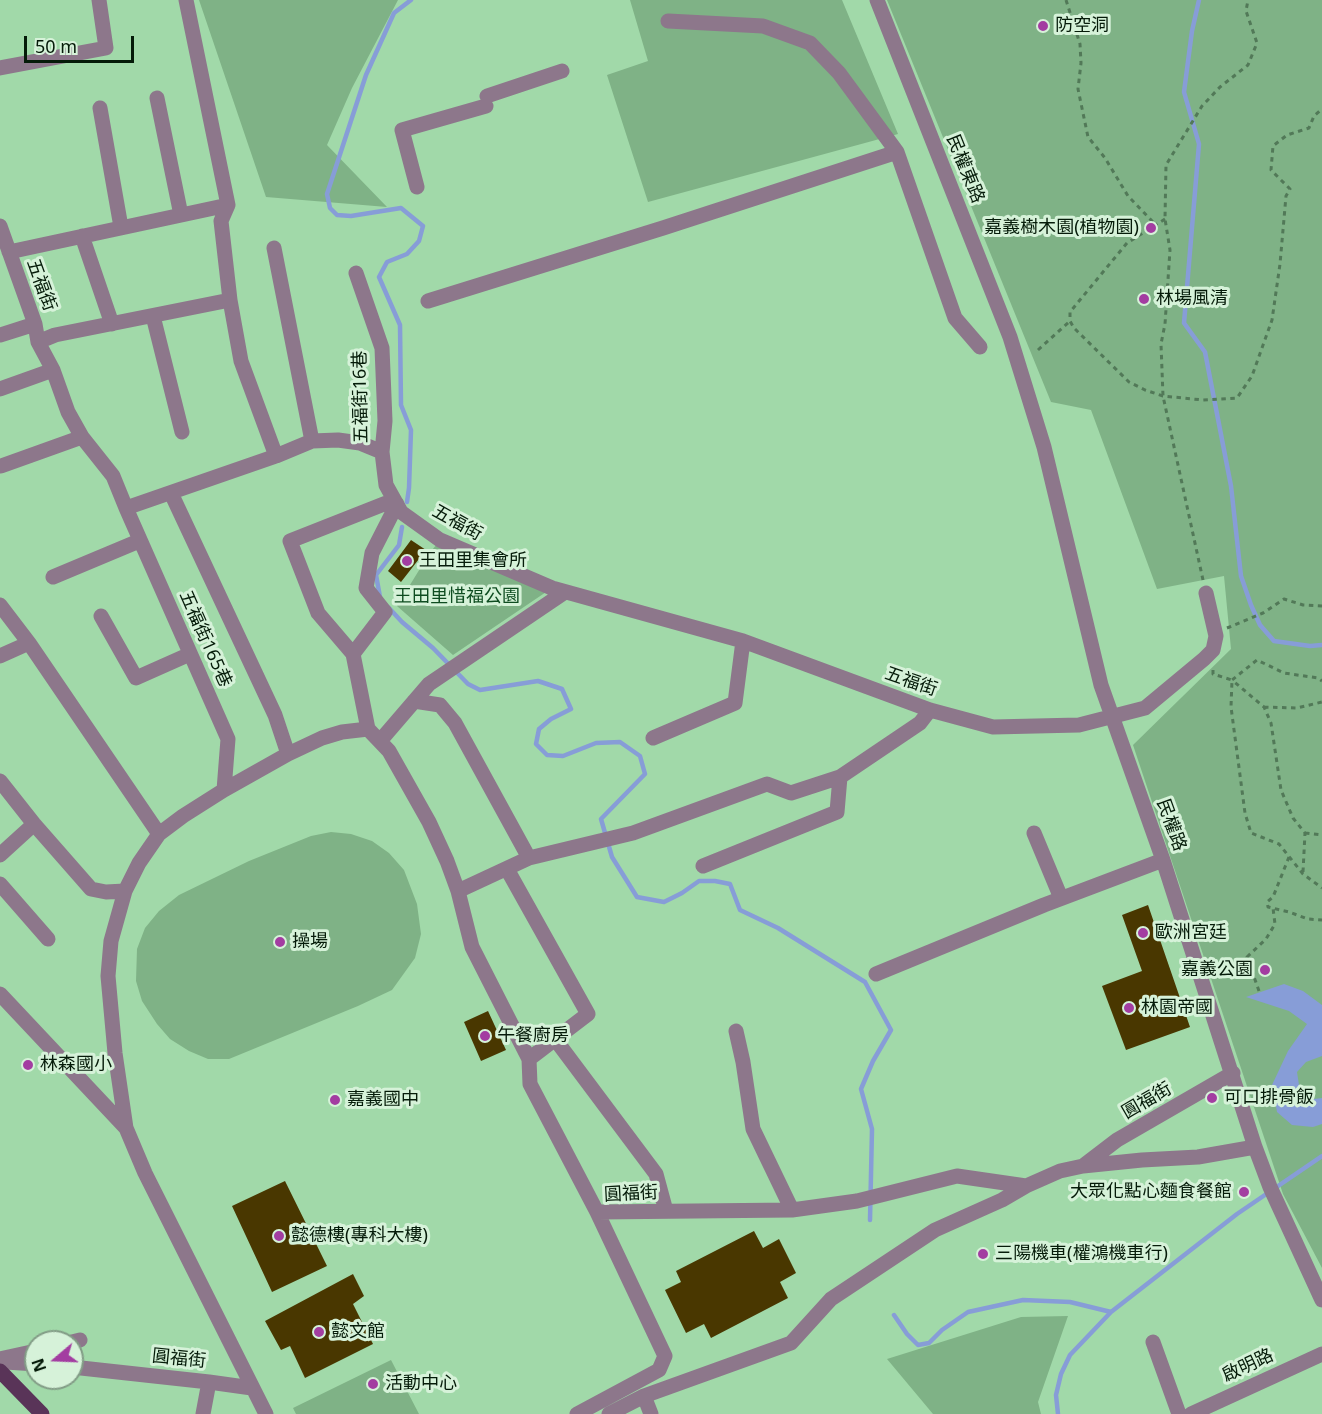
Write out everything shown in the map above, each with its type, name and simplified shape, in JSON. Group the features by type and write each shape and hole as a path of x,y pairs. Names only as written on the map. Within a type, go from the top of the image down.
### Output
{"main road":[{"path":"0,1371 42,1414"}],"street":[{"path":"0,68 106,48 99,0"},
{"path":"186,0 228,205 221,221 230,300 241,361 276,456"},
{"name":"民權東路","path":"877,0 982,261 1016,353"},
{"path":"668,21 763,26 810,43 839,73 897,152 955,318 980,347"},
{"path":"417,187 402,130 487,101 562,71"},
{"path":"157,98 181,215"},
{"path":"100,108 121,227"},
{"path":"428,300 663,228 897,152"},
{"path":"3,240 82,236 228,205"},
{"path":"82,236 112,324"},
{"name":"五福街","path":"3,240 34,324 38,342 53,369 68,412 82,437 113,476 126,508"},
{"path":"273,248 312,441"},
{"name":"五福街16巷","path":"356,273 382,348 385,421 382,452"},
{"path":"38,342 55,335 230,300"},
{"path":"153,316 182,432"},
{"path":"0,335 34,324"},
{"name":"民權路","path":"1016,353 1044,447 1101,685 1163,860 1255,1147 1270,1187 1322,1300"},
{"path":"0,389 53,369"},
{"path":"1,466 82,437"},
{"path":"126,508 276,456 312,441 338,440 360,443 382,452"},
{"name":"五福街","path":"382,452 386,485 401,512 440,540 565,592 743,641 930,710 993,727 1079,725 1145,708 1213,650 1216,636"},
{"path":"171,493 275,715 288,754"},
{"path":"353,654 385,612 366,588 372,553 395,502"},
{"path":"395,502 290,542 318,613 353,654 368,729 389,751 429,822 458,891 472,946 529,1059 530,1084 597,1212"},
{"name":"五福街165巷","path":"126,508 228,739 224,790"},
{"path":"53,577 139,541"},
{"path":"380,741 429,684 565,592"},
{"path":"1206,593 1216,636"},
{"path":"0,604 159,834"},
{"path":"101,616 136,678 190,654"},
{"path":"653,738 735,703 743,641"},
{"path":"0,656 29,643"},
{"path":"414,701 440,705 455,723 529,858"},
{"path":"458,891 529,858 633,833 767,784 790,793 840,777 920,723 930,710"},
{"path":"266,1414 146,1173 126,1128 108,976 111,941 125,891 139,863 159,834 224,790 288,754 332,735 368,729"},
{"path":"703,866 837,812 840,777"},
{"path":"0,781 91,889 106,892 125,891"},
{"path":"0,855 34,824"},
{"path":"1034,833 1061,898"},
{"path":"876,974 1061,898 1163,860"},
{"path":"507,869 588,1014 529,1059"},
{"path":"0,884 48,939"},
{"path":"0,994 126,1128"},
{"path":"736,1031 753,1129 792,1210"},
{"path":"555,1039 656,1174 666,1211"},
{"name":"圓福街","path":"1083,1166 1117,1140 1233,1073"},
{"name":"圓福街","path":"609,1414 644,1396 791,1343 831,1299 935,1230 1060,1171 1083,1166 1142,1160 1198,1157 1255,1147"},
{"name":"圓福街","path":"577,1414 659,1370 665,1356 597,1212 792,1210 857,1202 957,1176 1026,1186"},
{"path":"1153,1341 1179,1414"},
{"path":"0,1361 24,1354"},
{"name":"啟明路","path":"1191,1414 1322,1354"},
{"path":"0,1361 24,1363"},
{"name":"圓福街","path":"84,1368 252,1388"},
{"path":"203,1414 209,1382"},
{"path":"644,1396 651,1414"}],"path":[{"path":"1066,0 1080,44 1081,63 1078,89 1088,137 1105,158 1128,196 1155,224"},
{"path":"1206,593 1163,396 1161,344 1165,324 1170,250 1165,219 1166,165 1202,106 1220,87 1248,65 1257,43 1246,11 1248,0"},
{"path":"1165,219 1127,243 1070,312 1070,321 1074,328 1129,382 1145,390 1163,396 1210,400 1238,398 1252,376 1272,320 1280,264 1286,196 1290,189 1271,170 1273,147 1287,135 1309,128 1314,116 1322,109"},
{"path":"1038,350 1070,321"},
{"path":"1216,636 1221,630 1263,613 1284,599 1322,606"},
{"path":"1322,681 1318,678 1284,673 1257,660 1232,680 1231,707 1245,813 1251,832 1279,844 1303,874 1322,888"},
{"path":"1213,664 1213,674 1232,680 1264,707 1271,723 1281,790 1293,818 1305,833 1303,874"},
{"path":"1264,707 1297,708 1322,702"},
{"path":"1305,833 1322,835"},
{"path":"1289,857 1272,897 1267,902 1268,907 1308,919 1322,920"},
{"path":"1259,991 1247,957 1266,939 1275,924 1273,908"}],"green space":[{"path":"199,0 398,0 352,88 327,145 387,207 266,197"},
{"path":"630,0 842,0 898,134 648,202 607,75 648,61"},
{"name":"嘉義樹木園(植物園)","path":"887,0 1322,0 1322,1268 1283,1194 1133,745 1231,649 1224,576 1157,589 1091,410 1051,402"},
{"name":"王田里惜福公園","path":"440,540 552,588 453,655 397,606"},
{"name":"操場","path":"331,832 351,834 372,841 389,853 404,870 417,904 421,934 415,958 392,990 229,1059 208,1059 170,1039 142,1001 136,981 137,949 145,928 159,911 179,895 249,861 311,836"},
{"path":"1068,1316 1038,1402 1041,1414 933,1414 887,1359 1021,1317"},
{"name":"活動中心","path":"391,1360 419,1414 296,1414 293,1408"}],"water":[{"path":"1284,984 1303,991 1322,1005 1322,1056 1306,1062 1297,1072 1299,1085 1306,1100 1322,1098 1322,1124 1313,1127 1292,1125 1277,1112 1272,1085 1288,1051 1307,1024 1289,1011 1246,997"}],"building":[{"name":"王田里集會所","path":"411,540 426,550 401,582 388,571"},
{"name":"林園帝國","path":"1148,905 1190,1027 1126,1050 1102,986 1142,971 1122,915"},
{"name":"午餐廚房","path":"488,1011 506,1050 481,1061 464,1022"},
{"name":"懿德樓(專科大樓)","path":"285,1181 327,1266 272,1292 232,1206"},
{"path":"754,1231 763,1248 779,1239 796,1273 780,1282 788,1298 711,1338 704,1324 686,1333 665,1290 681,1282 676,1271"},
{"name":"懿文館","path":"353,1274 364,1296 353,1304 373,1344 305,1378 290,1346 281,1350 265,1321"}],"waterway":[{"path":"407,502 411,430 401,405 400,325 379,277 387,262 407,254 419,241 423,226 401,208 351,216 337,215 330,208 327,194 366,75 394,13 411,0"},
{"path":"1199,0 1192,31 1184,92 1199,144 1184,323 1205,352 1231,486 1241,576 1251,605 1260,625 1274,641 1310,646 1322,645"},
{"path":"380,597 376,575 399,545 402,527"},
{"path":"389,608 468,684 480,690 538,681 562,689 571,709 551,719 539,729 536,744 547,755 563,756 596,743 620,742 640,756 645,774 601,819 612,857 637,897 664,902 699,881 730,884 740,910 778,928 865,982 891,1030 873,1061 861,1089 872,1129 870,1220"},
{"path":"1058,1414 1056,1395 1061,1374 1070,1355 1111,1312 1237,1214 1322,1156"},
{"path":"894,1315 918,1345 929,1343 942,1330 968,1312 1023,1300 1070,1302 1111,1312"}],"place":[{"name":"防空洞","path":"1043,26"},
{"name":"嘉義樹木園(植物園)","path":"1151,228"},
{"name":"林場風清","path":"1144,299"},
{"name":"王田里集會所","path":"407,561"},
{"name":"歐洲宮廷","path":"1143,933"},
{"name":"操場","path":"280,942"},
{"name":"嘉義公園","path":"1265,970"},
{"name":"林園帝國","path":"1129,1008"},
{"name":"午餐廚房","path":"485,1036"},
{"name":"林森國小","path":"28,1065"},
{"name":"可口排骨飯","path":"1212,1098"},
{"name":"嘉義國中","path":"335,1100"},
{"name":"大眾化點心麵食餐館","path":"1244,1192"},
{"name":"懿德樓(專科大樓)","path":"279,1236"},
{"name":"三陽機車(權鴻機車行)","path":"983,1254"},
{"name":"懿文館","path":"319,1332"},
{"name":"活動中心","path":"373,1384"}]}
